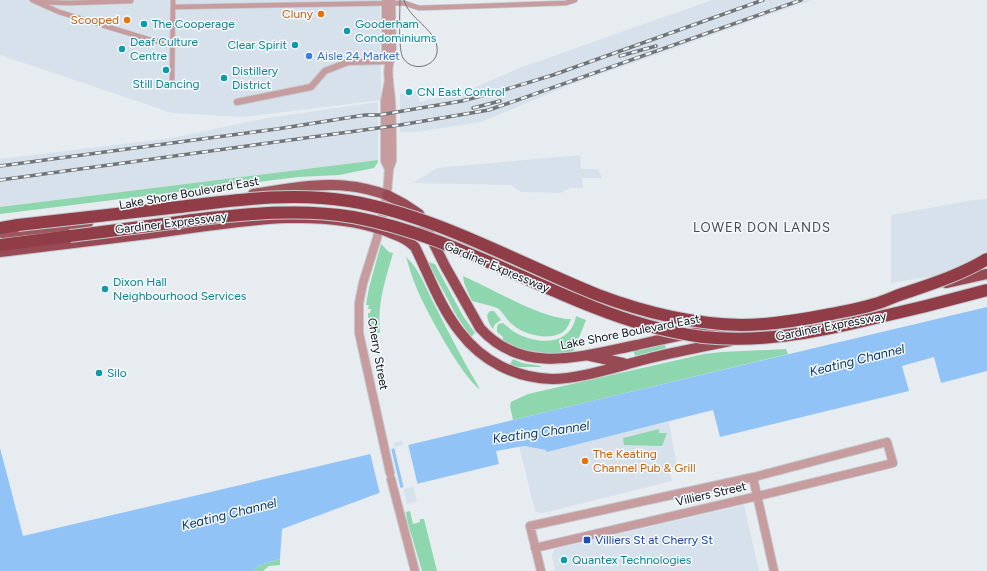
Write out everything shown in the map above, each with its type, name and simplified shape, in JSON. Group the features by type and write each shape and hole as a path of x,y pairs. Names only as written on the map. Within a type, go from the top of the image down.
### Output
{"highway":[{"name":"Gardiner Expressway","path":"0,228 250,198 289,196 318,197 369,205 406,215 477,242 597,294 633,307 672,316 723,324 764,324 789,322 819,317 875,304 932,284 966,270 987,259"},
{"name":"Lake Shore Boulevard East","path":"387,196 404,204 419,214 446,267 480,328 487,336 504,348 535,358 559,359 586,355 682,335 836,307 987,274"},
{"name":"Gardiner Expressway","path":"0,245 237,215 302,211 326,213 376,222 428,238 593,307 650,326 702,336 732,338 804,334 907,311 987,290"},
{"path":"0,252 254,220 299,218 336,221 380,229 408,240 415,247 446,310 460,332 476,350 494,363 504,368 524,375 552,378 592,372 739,340 782,337 987,294"},
{"path":"0,224 18,225"},
{"path":"586,355 627,364"}],"main road":[{"name":"Lake Shore Boulevard East","path":"0,233 150,215 222,198 326,185 348,186 387,196"}],"street":[{"path":"34,1 69,3 131,0"},
{"path":"172,85 173,0"},
{"path":"173,7 388,2 404,3 419,8 566,3 575,0"},
{"path":"34,1 59,12 151,40 173,44"},
{"name":"Cherry Street","path":"388,2 386,54 389,61 389,80 385,101 385,161 389,170 387,196 380,229 363,283 358,320 359,333 383,446 416,571"},
{"path":"237,102 311,87 325,71 348,62 389,61"},
{"name":"Villiers Street","path":"888,442 893,463 535,548 530,526 754,476 888,442"},
{"path":"754,476 754,482 774,571"},
{"path":"535,548 540,571"}],"shaded area":[{"name":"Distillery District","path":"0,0 380,0 381,100 243,117 172,113 0,55"},
{"path":"712,0 812,0 570,85 481,122 417,132 400,132 400,94 417,91 420,102 471,89 522,67"},
{"path":"378,102 378,160 0,207 0,159 172,138 267,118"},
{"path":"580,155 581,169 598,169 602,178 582,178 583,188 571,188 560,193 521,192 511,185 413,183 437,168"},
{"path":"987,199 987,267 891,283 891,215 973,200"},
{"path":"669,422 677,467 669,469 672,481 543,513 535,511 519,446 547,451"},
{"path":"402,441 417,502 407,504 393,443"},
{"path":"744,505 759,571 555,571 552,555 555,549"}],"green space":[{"path":"378,160 374,168 339,175 298,177 0,214 0,207"},
{"path":"381,244 389,252 393,253 381,302 379,322 380,333 369,331 368,313 370,313 371,309 368,309 369,305 366,305"},
{"path":"406,257 414,266 421,278 480,389 454,357 434,323 419,294"},
{"path":"428,262 435,264 463,316 475,333 471,337 456,315"},
{"path":"463,276 531,309 559,318 571,319 567,328 558,335 551,336 537,336 518,329 499,309 472,301 464,283"},
{"path":"490,311 494,311 501,320 495,324 493,329 487,315"},
{"path":"576,316 586,320 574,350 571,352 553,354 527,351 503,340 503,337 497,332 498,324 503,323 516,333 527,338 545,341 553,340 568,333 573,326"},
{"path":"664,343 666,348 635,356 633,349"},
{"path":"786,349 788,354 513,420 510,406 511,402 528,394 704,354"},
{"path":"513,359 522,363 541,367 518,367 510,364"},
{"path":"659,429 659,433 667,433 662,446 624,445 623,438"},
{"path":"410,511 413,524 420,522 420,519 424,519 437,571 422,571 407,520 406,512"},
{"path":"280,559 280,565 269,566 263,571 253,571 260,565"}],"water":[{"name":"Keating Channel","path":"987,307 987,371 941,383 934,357 902,366 909,391 720,437 713,410 547,452 546,450 524,446 496,451 499,464 379,493 282,529 280,559 260,565 253,571 0,571 0,448 23,536"}],"pier":[{"path":"408,444 418,486 404,489 394,447"},
{"path":"391,448 401,490 380,494 370,453"}],"tram line":[{"path":"400,0 401,54 407,63 413,66 425,66 434,59 437,54 437,47 432,35 406,6 404,0"}],"railway":[{"path":"0,166 277,129 365,115 379,115 462,101 553,75 763,0"},
{"path":"0,180 400,125 489,110 801,0"},
{"path":"620,56 656,46"},
{"path":"473,108 500,101"}],"place":[{"name":"Cluny","path":"321,14"},
{"name":"Scooped","path":"127,20"},
{"name":"The Cooperage","path":"144,24"},
{"name":"Gooderham Condominiums","path":"347,31"},
{"name":"Clear Spirit","path":"295,45"},
{"name":"Deaf Culture Centre","path":"122,49"},
{"name":"Aisle 24 Market","path":"309,56"},
{"name":"Still Dancing","path":"166,70"},
{"name":"Distillery District","path":"224,78"},
{"name":"CN East Control","path":"409,92"},
{"name":"Dixon Hall Neighbourhood Services","path":"105,289"},
{"name":"Silo","path":"99,373"},
{"name":"The Keating Channel Pub & Grill","path":"585,461"},
{"name":"Villiers St at Cherry St","path":"587,540"},
{"name":"Quantex Technologies","path":"564,560"}],"district":[{"name":"LOWER DON LANDS","path":"762,227"}]}
